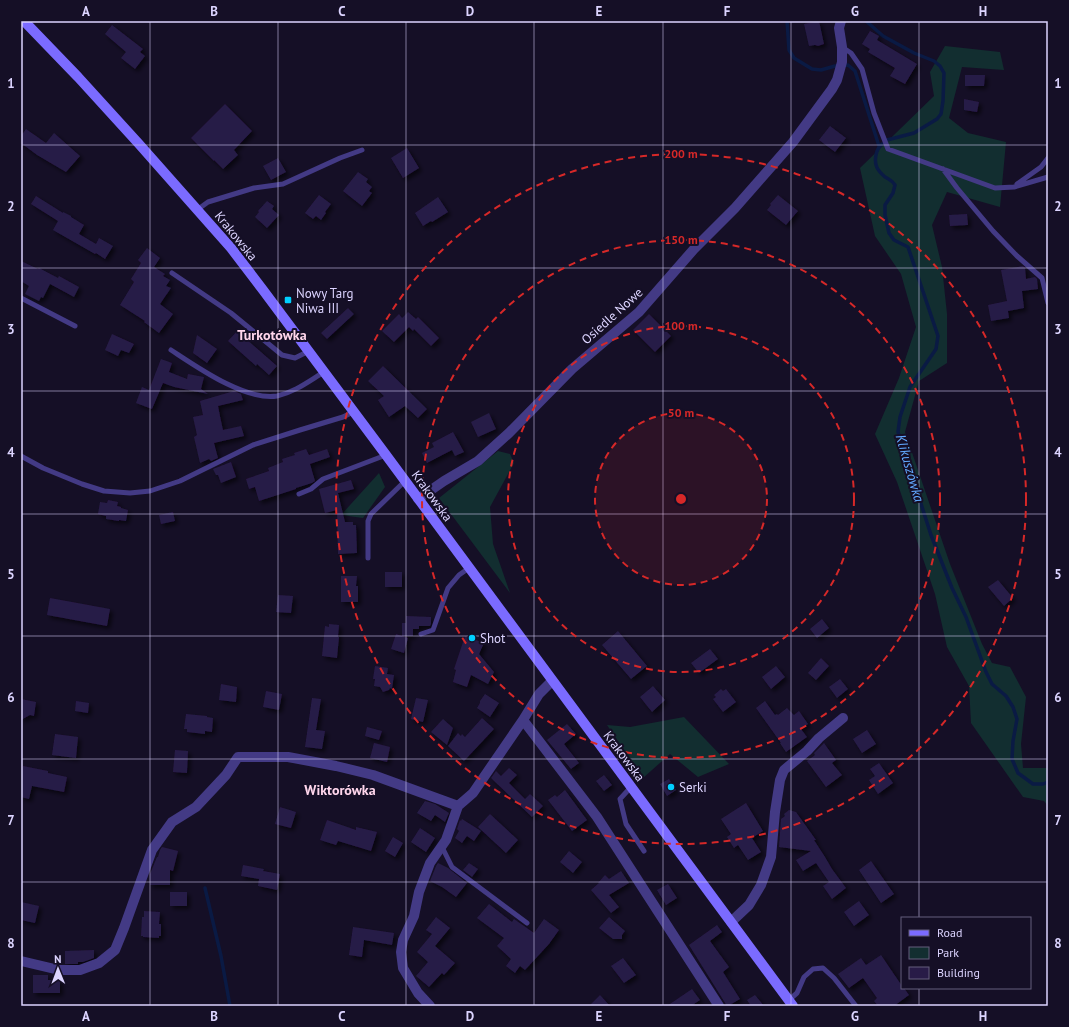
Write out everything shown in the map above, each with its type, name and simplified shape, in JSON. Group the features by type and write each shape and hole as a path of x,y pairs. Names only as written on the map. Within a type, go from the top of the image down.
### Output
{"main road":[{"name":"Krakowska","path":"24,21 134,138 231,248 791,1003"}],"street":[{"name":"Osiedle Nowe","path":"418,499 444,481 478,461 510,433 572,368 639,312 694,249 735,208 793,142 832,90 842,65 842,47 839,24"},
{"path":"430,1006 418,993 403,968 401,952 403,940 414,916 419,892 430,863 446,840 458,806 473,793 539,694 552,681"},
{"path":"731,922 749,904 761,886 772,857 775,812 780,780 784,770 807,752 819,738 843,718"},
{"path":"523,720 597,817 718,1006"},
{"path":"21,961 59,970 80,970 99,962 115,950 152,850 172,822 196,807 226,775 238,757 288,757 336,766 373,775 458,806"}],"lane":[{"path":"842,47 851,53 862,69 874,113 888,149 995,188 1014,187 1048,177"},
{"path":"197,210 208,202 254,188 283,184 340,158 362,150"},
{"path":"1014,187 1041,167 1048,158"},
{"path":"943,169 993,231 1017,256 1042,278 1048,303"},
{"path":"172,273 231,313 282,355 295,358 308,351"},
{"path":"21,298 75,326"},
{"path":"171,350 210,376 258,395 276,396 295,390 324,372"},
{"path":"21,456 43,468 82,484 104,490 130,493 150,491 180,481 253,445 343,418 353,412"},
{"path":"299,494 311,489 323,479 386,455"},
{"path":"368,558 368,521 371,514 405,481"},
{"path":"422,634 433,630 448,588 469,568"},
{"path":"631,787 620,799 626,824 644,851"},
{"path":"442,847 452,867 527,923"},
{"path":"791,1003 804,977 813,969 823,968 834,978 856,1006"}],"green space":[{"path":"945,46 1000,52 1004,70 962,67 949,118 968,133 1006,142 1000,207 947,192 932,225 942,267 947,314 947,363 919,381 905,432 950,564 982,644 992,663 1010,667 1026,697 1021,744 1023,768 1048,768 1048,806 1044,801 1023,797 971,723 969,686 947,647 935,594 897,482 875,434 899,378 916,327 901,274 875,236 860,168 934,96 930,72"},
{"path":"498,451 510,454 514,463 490,507 493,544 510,593 439,498"},
{"path":"379,473 385,487 363,518 341,515"},
{"path":"684,717 729,764 698,777 670,754 643,778 607,725 630,727"}],"building":[{"path":"819,21 824,44 809,46 804,24"},
{"path":"112,25 143,49 140,52 145,56 135,69 121,58 126,52 105,34"},
{"path":"870,31 879,36 877,40 917,64 905,84 890,76 895,68 868,52 870,49 862,44"},
{"path":"965,75 985,75 984,86 965,86"},
{"path":"964,99 979,102 977,112 964,110"},
{"path":"225,104 252,131 234,150 238,155 223,169 191,138"},
{"path":"830,126 846,138 835,152 819,140"},
{"path":"26,129 46,143 54,133 80,156 66,172 37,155 21,143 21,136"},
{"path":"407,148 419,168 403,178 391,158"},
{"path":"278,158 286,172 271,180 263,166"},
{"path":"358,172 368,179 366,182 372,187 369,191 372,193 362,206 343,191"},
{"path":"319,195 331,204 321,220 316,216 313,219 305,213"},
{"path":"778,195 798,211 786,225 767,210"},
{"path":"36,196 84,225 79,234 96,244 99,238 113,246 105,259 53,230 58,221 31,204"},
{"path":"438,197 448,212 423,226 415,213"},
{"path":"267,201 274,206 272,209 279,215 267,228 255,217"},
{"path":"967,214 968,225 950,226 949,215"},
{"path":"147,248 160,258 154,267 165,274 163,276 170,280 166,286 171,288 160,304 173,314 159,333 144,322 145,321 120,305 134,282 131,279 141,263 138,260"},
{"path":"21,261 58,278 59,276 79,287 74,297 50,284 43,298 41,297 39,301 25,294 29,286 21,281"},
{"path":"1023,266 1025,268 1026,279 1035,277 1037,279 1038,289 1022,291 1024,308 1008,311 1009,318 991,321 988,305 1007,301 1001,270"},
{"path":"348,308 354,314 327,339 321,333"},
{"path":"408,312 416,319 418,317 439,338 431,346 414,329 413,331 409,327 394,342 382,331 399,314 402,318"},
{"path":"649,314 671,336 655,352 633,330"},
{"path":"239,329 247,336 245,338 277,366 269,375 257,364 256,366 228,341"},
{"path":"112,334 134,344 129,353 121,350 118,356 105,350"},
{"path":"197,335 217,349 207,363 193,353"},
{"path":"161,359 172,363 169,372 187,379 188,374 204,377 201,389 208,394 174,387 163,383 152,409 136,403 142,387 149,390"},
{"path":"383,366 427,409 418,418 405,406 389,417 378,400 384,396 368,381"},
{"path":"234,391 241,394 243,400 218,406 223,430 241,426 244,436 214,443 218,458 211,461 209,459 200,463 194,437 197,435 193,417 203,415 200,401"},
{"path":"489,413 496,429 478,437 471,422"},
{"path":"453,432 464,452 455,456 452,450 427,463 422,453 434,447 432,443"},
{"path":"306,449 309,455 327,449 330,457 310,464 315,481 259,501 255,487 249,489 246,479 269,471 268,468 283,462 282,459 295,455 294,453"},
{"path":"231,462 236,477 221,483 218,475 216,475 213,469"},
{"path":"351,480 354,489 338,493 345,522 353,522 353,525 356,525 357,553 338,554 337,510 325,513 319,489"},
{"path":"108,500 118,502 117,506 128,510 126,521 106,519 106,516 98,514 100,502 107,503"},
{"path":"173,512 175,521 161,524 159,515"},
{"path":"385,572 402,572 402,587 385,587"},
{"path":"341,576 357,576 356,586 358,586 358,602 341,602"},
{"path":"998,580 1013,598 1004,606 988,587"},
{"path":"278,595 293,596 291,613 276,612"},
{"path":"50,598 110,609 107,626 47,615"},
{"path":"406,616 431,617 430,626 419,626 419,629 413,629 413,636 402,636 402,623 406,623"},
{"path":"822,619 829,628 817,638 810,629"},
{"path":"329,624 339,625 337,658 322,656 325,626 329,627"},
{"path":"618,631 647,666 631,679 602,645"},
{"path":"396,634 408,638 404,653 391,649"},
{"path":"465,636 484,643 479,654 494,672 488,684 471,675 467,687 453,682 456,670 454,669"},
{"path":"710,649 718,659 699,673 691,663"},
{"path":"821,658 829,666 816,680 808,673"},
{"path":"375,666 388,668 387,674 394,675 392,689 390,688 389,690 383,692 380,687 374,686 375,679 373,679"},
{"path":"776,666 785,677 771,689 762,677"},
{"path":"840,679 848,689 837,698 829,687"},
{"path":"221,684 237,687 236,702 219,700"},
{"path":"653,686 665,700 652,712 640,697"},
{"path":"721,689 723,691 726,689 736,702 723,712 713,699 716,697 714,695"},
{"path":"266,691 282,694 279,710 263,707"},
{"path":"485,694 499,703 490,717 477,708"},
{"path":"312,698 321,699 316,730 325,731 322,749 305,747"},
{"path":"416,698 428,700 423,722 411,719"},
{"path":"21,699 36,702 34,716 30,715 21,720"},
{"path":"76,701 89,703 88,713 75,711"},
{"path":"765,701 775,715 778,715 787,708 794,715 799,711 808,724 801,729 807,737 786,752 756,708"},
{"path":"186,714 213,718 212,732 205,731 205,734 187,732 187,729 184,729"},
{"path":"482,718 494,729 464,761 448,746 458,733 465,737"},
{"path":"443,719 453,728 447,745 431,732"},
{"path":"567,724 576,734 564,744 579,763 571,769 547,740"},
{"path":"367,727 382,731 379,740 365,736"},
{"path":"867,730 876,744 862,753 853,739"},
{"path":"55,734 78,737 76,758 52,755"},
{"path":"374,743 390,747 387,762 370,758"},
{"path":"824,743 836,760 832,763 842,775 826,787 807,761 815,755 814,753"},
{"path":"175,750 188,751 187,773 173,772"},
{"path":"879,763 893,783 878,794 869,780 875,776 870,769"},
{"path":"23,766 48,771 48,773 67,777 64,792 32,786 29,799 21,797 21,777"},
{"path":"509,768 517,775 509,783 525,799 530,794 543,806 532,817 491,778 496,771 501,776"},
{"path":"604,775 612,785 604,791 596,781"},
{"path":"669,779 676,790 667,796 660,784"},
{"path":"565,790 587,820 572,831 548,800 555,795 557,797"},
{"path":"425,801 435,804 449,813 445,822 435,815 431,821 417,813"},
{"path":"746,803 763,831 752,838 761,852 748,860 738,845 734,848 727,837 731,834 721,819"},
{"path":"280,807 296,812 291,828 275,824"},
{"path":"789,810 796,812 816,840 814,840 846,888 832,899 823,886 829,882 816,863 803,871 796,860 811,851 779,847 781,819"},
{"path":"490,814 518,840 506,853 478,827"},
{"path":"462,819 481,831 474,841 467,836 462,843 455,838 459,831 457,829 460,820 461,821"},
{"path":"327,820 356,830 356,827 377,832 371,851 338,841 336,845 320,840"},
{"path":"420,828 435,838 426,852 411,842"},
{"path":"393,837 403,843 395,857 385,851"},
{"path":"162,847 178,851 173,871 170,870 170,885 150,885 150,874"},
{"path":"569,851 582,862 573,873 560,862"},
{"path":"871,861 894,894 881,903 859,870"},
{"path":"438,863 448,868 467,883 456,897 430,881"},
{"path":"469,863 478,869 472,877 463,870"},
{"path":"243,865 280,874 277,890 258,886 259,879 241,876"},
{"path":"621,871 629,883 609,895 619,907 611,913 591,890 605,875 609,879"},
{"path":"668,884 677,898 666,905 657,890"},
{"path":"170,892 187,892 187,906 170,906"},
{"path":"859,901 869,915 854,926 844,912"},
{"path":"21,902 39,906 35,923 21,920"},
{"path":"489,904 512,922 514,919 534,933 544,919 559,930 549,944 525,970 520,966 515,973 506,966 511,959 497,946 504,938 477,918"},
{"path":"144,911 160,912 159,924 161,924 161,936 159,936 159,938 141,936 142,917 144,917"},
{"path":"436,917 450,928 435,946 455,963 444,975 442,973 429,987 416,976 428,962 417,952 432,934 426,930"},
{"path":"609,917 625,931 622,935 622,939 613,939 599,928"},
{"path":"717,925 722,932 710,941 729,967 723,972 740,999 728,1006 689,945"},
{"path":"353,927 394,933 392,945 364,940 362,957 349,955"},
{"path":"94,950 94,958 83,962 78,962 78,964 65,964 65,951"},
{"path":"881,955 901,985 901,989 905,989 909,995 894,1006 878,1006 874,1001 877,998 863,978 849,988 838,974 861,958 866,965"},
{"path":"623,958 636,975 624,983 611,966"},
{"path":"33,975 48,975 48,980 60,980 60,993 33,993"},
{"path":"692,989 700,1000 691,1006 667,1006"},
{"path":"600,995 610,1006 589,1006"},
{"path":"755,995 764,1006 751,1006 747,1000"}],"waterway":[{"path":"787,21 789,50 794,58 812,69 821,70 835,66 848,65 855,71 879,146"},
{"name":"Klikuszówka","path":"866,21 883,36 914,53 934,61 940,66 944,73 943,101 941,114 937,119 914,133 887,140"},
{"name":"Klikuszówka","path":"882,144 877,152 875,159 876,165 880,172 895,185 893,193 885,205 885,215 889,233 894,240 908,247 938,336 936,349 910,387 900,417 898,432 931,535 952,588 966,617 986,672 992,684 1006,696 1013,707 1017,719 1013,741 1012,759 1018,773 1033,784 1043,784 1048,782"},
{"path":"205,888 221,956 230,1006"}],"place":[{"name":"Nowy Targ Niwa III","path":"288,300"},
{"name":"Shot","path":"472,638"},
{"name":"Serki","path":"671,787"}],"district":[{"name":"Turkotówka","path":"272,335"},
{"name":"Wiktorówka","path":"340,790"}]}
